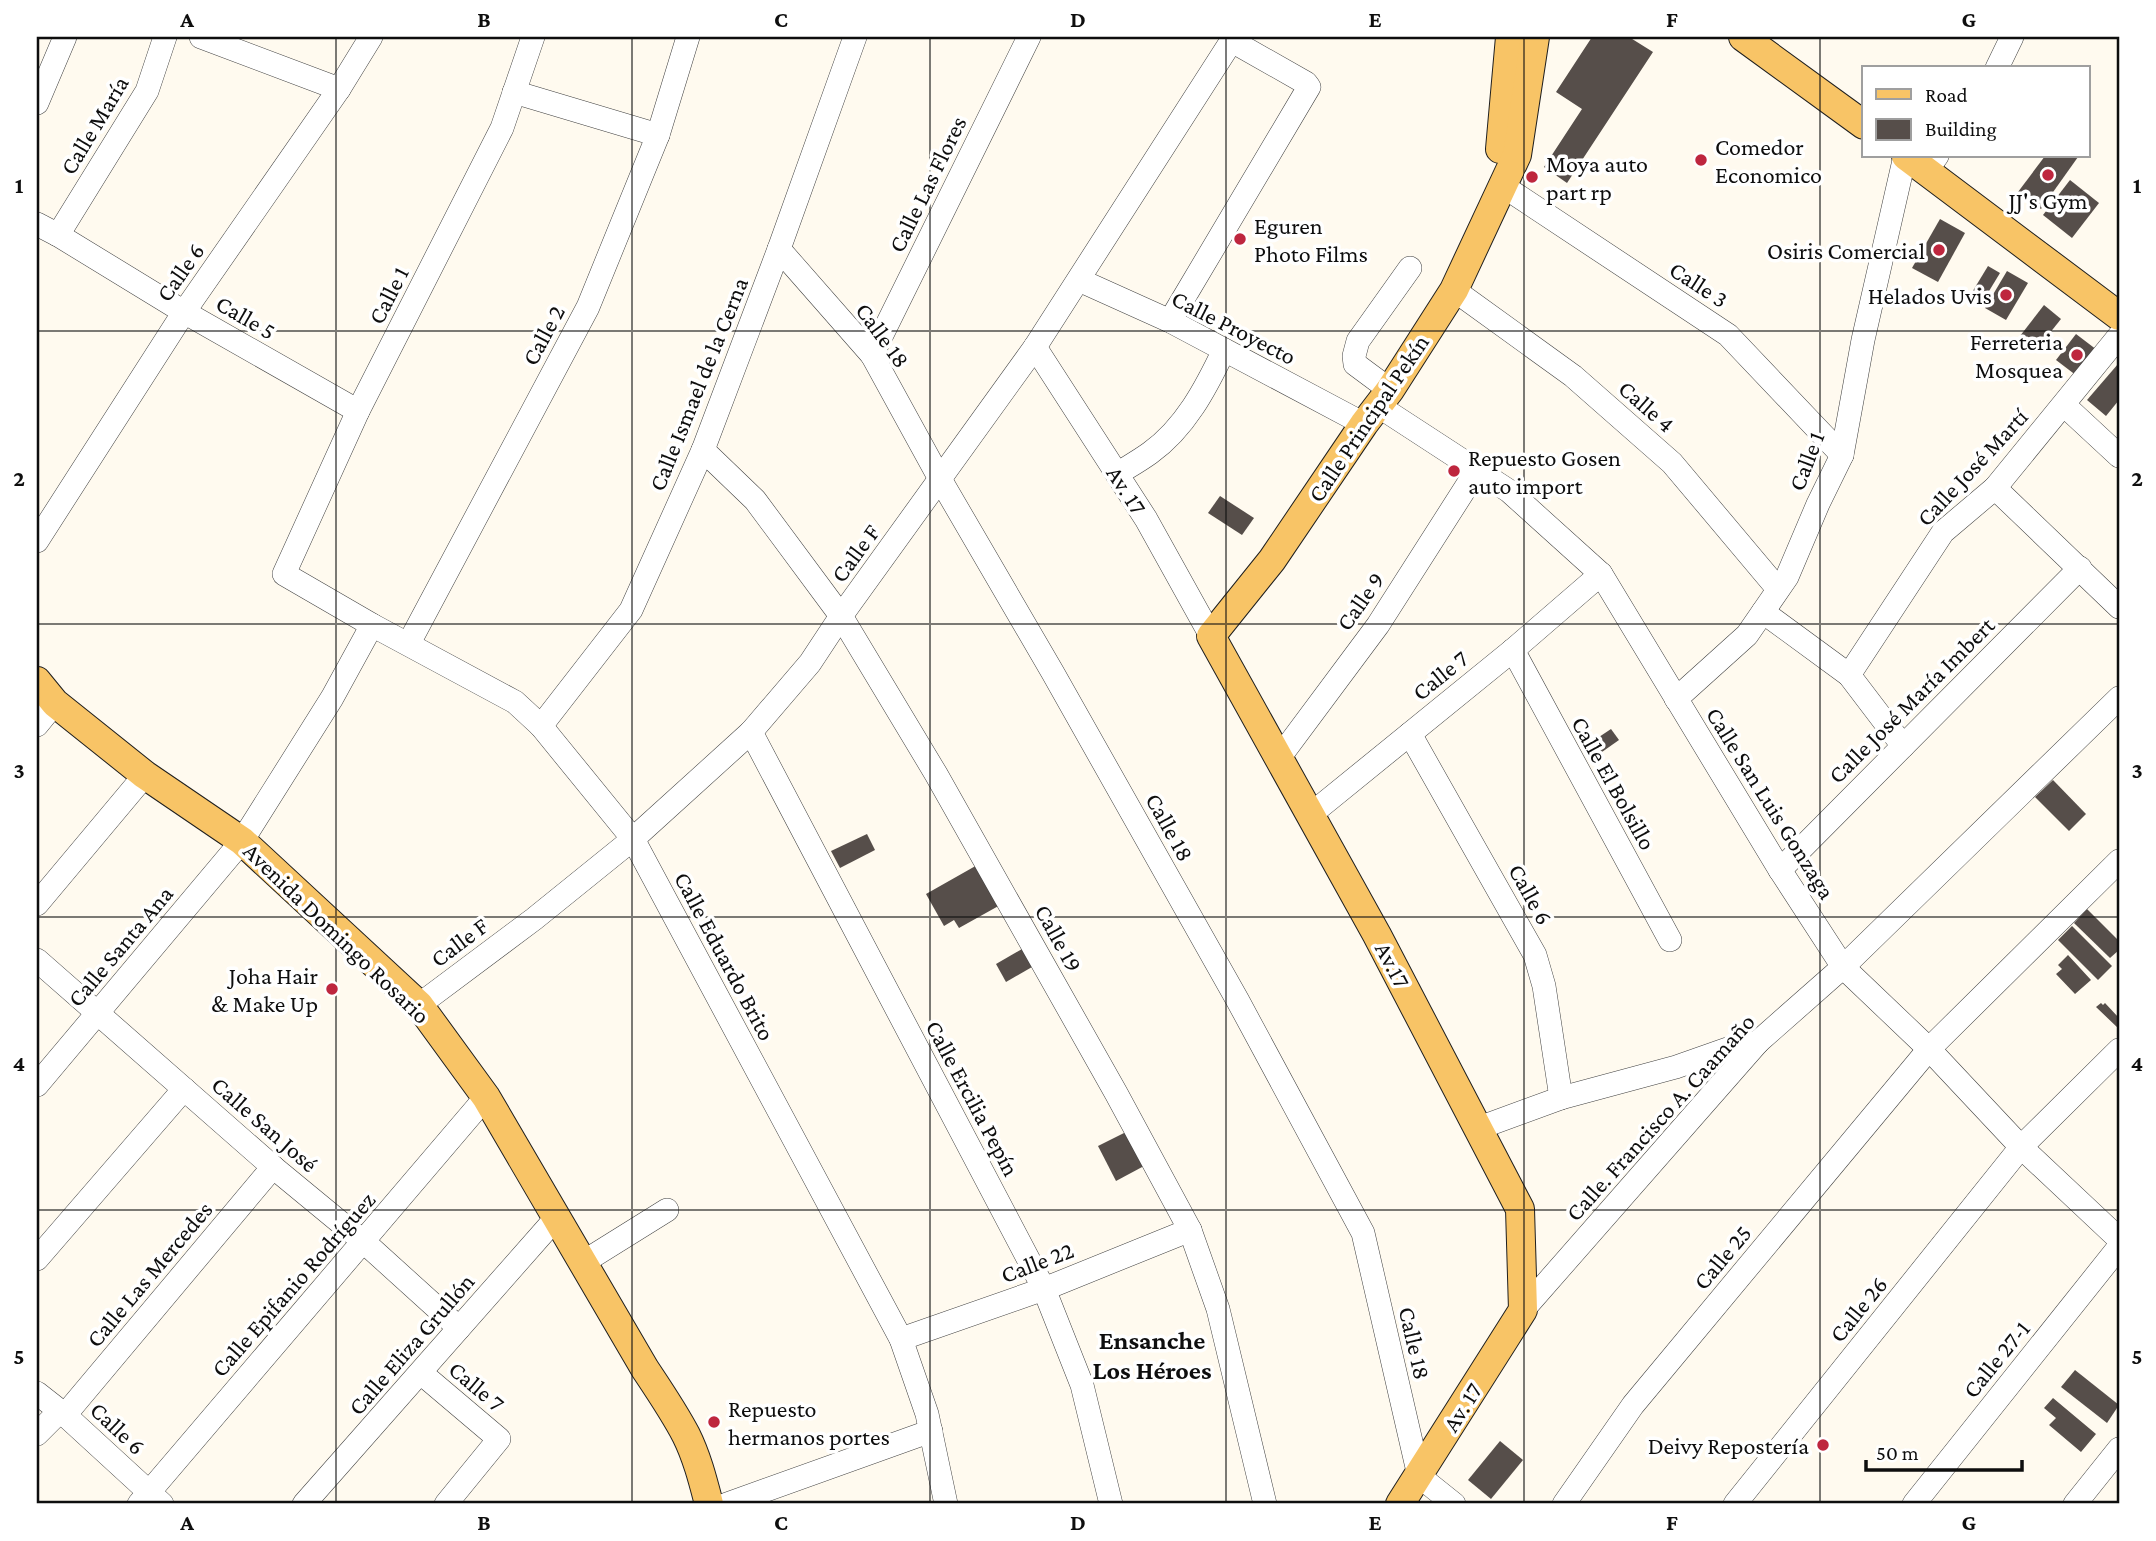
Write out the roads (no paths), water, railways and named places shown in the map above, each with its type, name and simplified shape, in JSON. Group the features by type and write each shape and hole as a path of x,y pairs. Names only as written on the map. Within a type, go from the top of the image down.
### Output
{"main road":[{"name":"Calle Principal Pekín","path":"1503,186 1500,149 1510,37"},
{"name":"Calle Principal Pekín","path":"1212,636 1272,560 1454,290 1517,155 1535,37"},
{"path":"1743,37 1862,124"},
{"path":"1919,159 2119,316"},
{"name":"Av.17","path":"1212,636 1377,935 1520,1209 1523,1310"},
{"name":"Avenida Domingo Rosario","path":"37,681 55,703 145,775 242,841 419,1005 486,1097 687,1437 709,1504"},
{"name":"Av. 17","path":"1400,1504 1523,1310"}],"street":[{"path":"37,103 65,37"},
{"name":"Calle María","path":"58,235 147,91 165,37"},
{"path":"201,37 339,89"},
{"name":"Calle 6","path":"37,541 184,312 339,89 372,37"},
{"name":"Calle 1","path":"284,574 358,411 502,128 533,37"},
{"name":"Calle 2","path":"409,643 588,306 658,135 688,37"},
{"name":"Calle Ismael de la Cerna","path":"541,726 631,610 703,450 855,37"},
{"name":"Calle Las Flores","path":"872,355 1030,37"},
{"path":"1998,66 2012,37"},
{"path":"1170,321 1309,87 1233,39"},
{"name":"Calle F","path":"419,1005 534,919 632,839 751,732 810,663 1035,347 1233,39"},
{"path":"514,92 658,135"},
{"name":"Calle 1","path":"1676,699 1747,635 1787,577 1818,503 1842,455 1863,340 1919,159"},
{"name":"Calle 3","path":"1503,186 1728,335 1842,455"},
{"name":"Calle 5","path":"37,224 358,411"},
{"name":"Calle 18","path":"779,249 872,355 1238,1001 1363,1233 1419,1476"},
{"path":"1377,406 1355,364 1354,356 1358,341 1410,268"},
{"name":"Calle Proyecto","path":"1079,280 1170,321 1224,350 1377,406"},
{"name":"Calle 4","path":"1454,290 1573,376 1672,463 1778,589"},
{"name":"Calle José Martí","path":"1850,675 1943,532 1995,488 2119,336"},
{"name":"Av. 17","path":"1035,347 1146,519 1212,636"},
{"path":"1116,474 1151,453 1170,435 1195,404 1224,350"},
{"path":"2064,405 2119,456"},
{"name":"Calle San Luis Gonzaga","path":"1377,406 1509,491 1601,574 1780,870 1843,967 1929,1049 2021,1147 2119,1239"},
{"name":"Calle 19","path":"703,450 755,500 841,616 936,774 1190,1230 1218,1309 1265,1504"},
{"name":"Calle 9","path":"1279,758 1378,625 1477,470"},
{"path":"1995,488 2119,607"},
{"name":"Calle José María Imbert","path":"1780,870 2080,568"},
{"name":"Calle Eduardo Brito","path":"284,574 515,702 541,726 632,839 901,1339 927,1414 946,1504"},
{"name":"Calle 7","path":"1310,815 1513,650 1601,574"},
{"path":"1763,612 1850,675 1903,746"},
{"name":"Calle Santa Ana","path":"37,1085 242,841 332,698 372,625"},
{"name":"Calle El Bolsillo","path":"1513,650 1670,940"},
{"name":"Calle. Francisco A. Caamaño","path":"1523,1310 1758,1042 1843,967 2119,698"},
{"path":"37,725 55,703"},
{"name":"Calle Ercilia Pepín","path":"751,732 1044,1289 1082,1385 1111,1504"},
{"name":"Calle 6","path":"1410,733 1535,955 1544,986 1560,1098"},
{"path":"37,904 145,775"},
{"name":"Calle 25","path":"1564,1504 1633,1405 1929,1049 2119,861"},
{"name":"Calle San José","path":"37,960 273,1167 364,1242 459,1328"},
{"path":"1479,1128 1560,1098 1758,1042"},
{"name":"Calle 26","path":"1735,1504 2021,1147 2116,1059"},
{"path":"37,1259 184,1089"},
{"name":"Calle Epifanio Rodríguez","path":"150,1500 486,1097"},
{"name":"Calle Las Mercedes","path":"37,1434 62,1413 273,1167"},
{"path":"582,1263 667,1210"},
{"name":"Calle Eliza Grullón","path":"304,1504 557,1217"},
{"name":"Calle 22","path":"901,1339 1044,1289 1190,1230"},
{"name":"Calle 27-1","path":"1914,1504 2119,1247"},
{"name":"Calle 7","path":"421,1373 499,1439 446,1504"},
{"name":"Calle 6","path":"37,1393 62,1413 150,1500"},
{"path":"727,1504 763,1498 931,1432"},
{"path":"2075,1504 2119,1449"},
{"path":"1419,1476 1454,1504"}],"place":[{"name":"Comedor Economico","path":"1701,160"},
{"name":"JJ's Gym","path":"2048,175"},
{"name":"Moya auto part rp","path":"1532,177"},
{"name":"Eguren Photo Films","path":"1240,239"},
{"name":"Osiris Comercial","path":"1939,250"},
{"name":"Helados Uvis","path":"2006,295"},
{"name":"Ferreteria Mosquea","path":"2077,355"},
{"name":"Repuesto Gosen auto import","path":"1454,471"},
{"name":"Joha Hair & Make Up","path":"332,989"},
{"name":"Repuesto hermanos portes","path":"714,1422"},
{"name":"Deivy Repostería","path":"1823,1445"}],"district":[{"name":"Ensanche Los Héroes","path":"1152,1355"}]}
